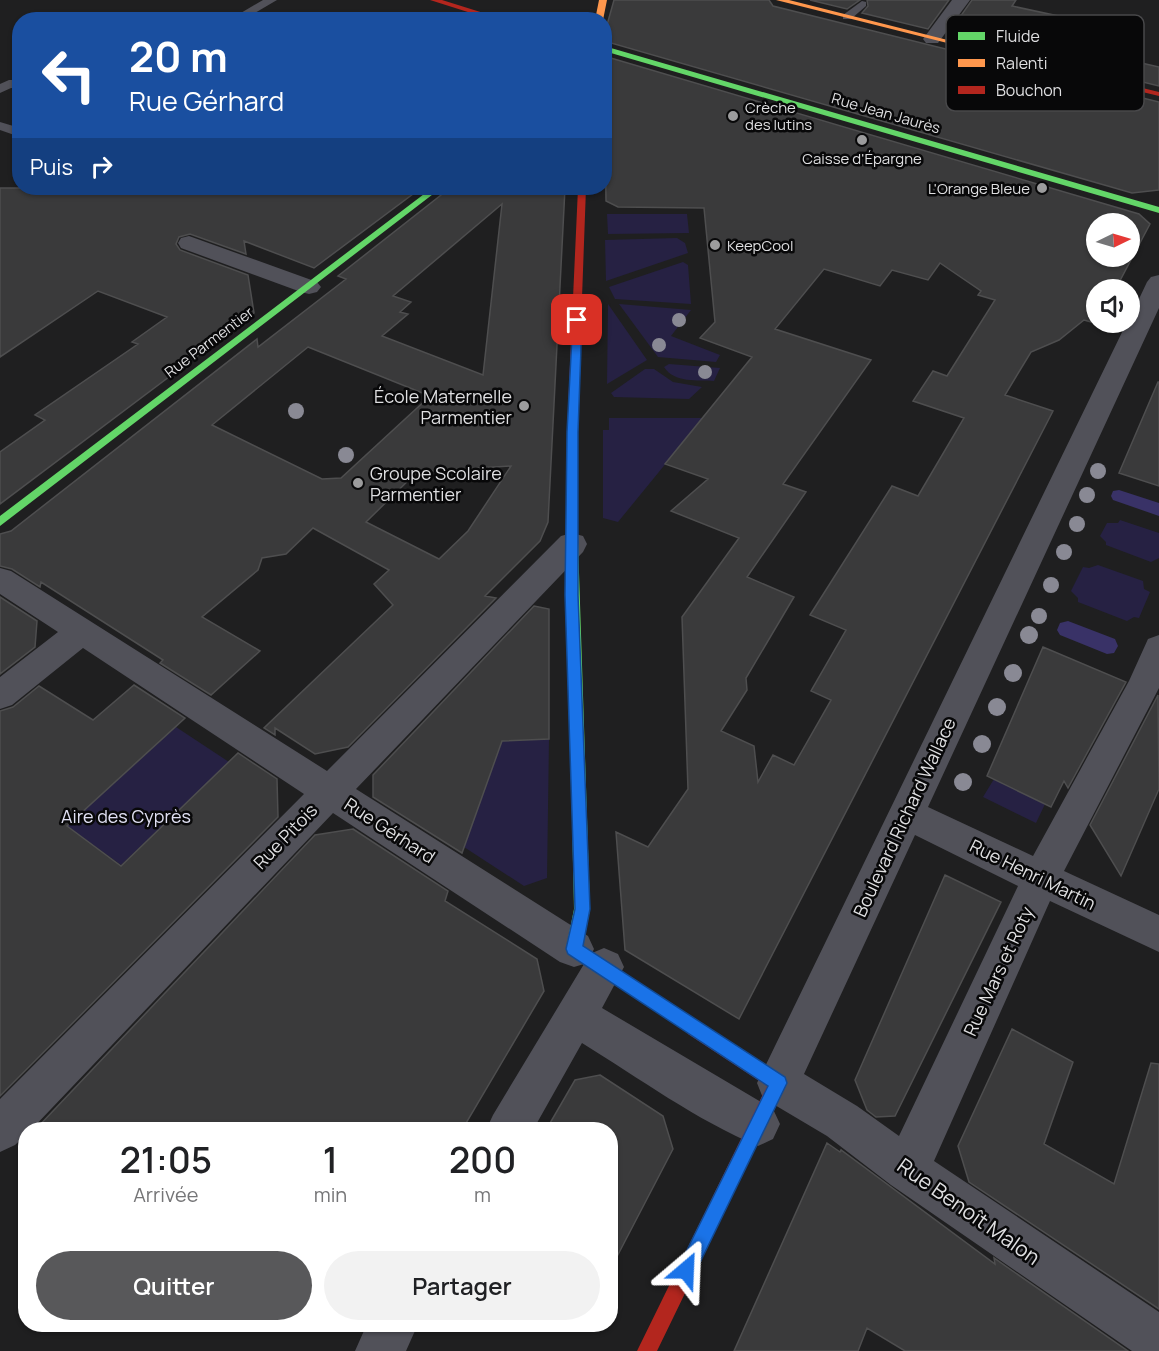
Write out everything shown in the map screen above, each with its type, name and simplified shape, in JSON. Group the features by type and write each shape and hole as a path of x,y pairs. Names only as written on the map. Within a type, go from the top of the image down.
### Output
{"street":[{"path":"434,0 475,12"},
{"path":"780,0 946,42"},
{"path":"950,15 961,0"},
{"path":"932,39 946,20"},
{"name":"Rue Jean Jaurès","path":"612,50 1159,210"},
{"path":"1144,90 1159,94"},
{"name":"Rue Parmentier","path":"0,522 428,195"},
{"path":"513,1122 575,1015 589,958 582,909 572,544 572,432 582,195"},
{"path":"189,243 309,287"},
{"name":"Boulevard Richard Wallace","path":"647,1351 759,1124 1159,282"},
{"name":"Rue Pitois","path":"0,1130 329,790 572,544"},
{"name":"Rue Gérhard","path":"0,579 589,958 778,1083"},
{"path":"0,696 81,632"},
{"name":"Rue Mars et Roty","path":"907,1169 1041,878 1148,691 1159,648"},
{"name":"Rue Henri Martin","path":"906,814 1159,934"},
{"path":"575,1015 704,1094 759,1124"},
{"name":"Rue Benoît Malon","path":"778,1083 842,1121 907,1169 1159,1341"},
{"path":"379,1351 390,1332"}],"lane":[{"path":"249,12 271,0"},
{"path":"847,17 862,4"}],"green space":[{"path":"607,214 687,214 689,233 608,234"},
{"path":"677,238 685,243 688,253 606,281 605,240"},
{"path":"683,262 688,265 691,304 615,299 609,287"},
{"path":"608,304 647,360 607,384"},
{"path":"619,304 691,310 671,336 720,355 716,362 658,357"},
{"path":"669,364 720,368 714,381 694,380 674,376 664,367"},
{"path":"645,369 654,369 673,382 702,387 689,399 614,397 611,393"},
{"path":"609,418 703,418 618,522 603,518 603,430 609,430"},
{"path":"1120,520 1159,533 1159,558 1151,562 1106,545 1100,536 1107,523 1118,523"},
{"path":"1098,565 1143,581 1144,589 1150,592 1139,618 1134,617 1127,621 1078,602 1078,598 1071,591 1083,567"},
{"name":"Aire des Cyprès","path":"176,727 229,762 121,865 67,826"},
{"path":"549,739 547,878 524,886 464,847 502,741"},
{"path":"994,779 1045,804 1036,823 983,797"}],"shaded area":[{"path":"1119,490 1159,503 1159,516 1113,500 1111,496 1113,491"},
{"path":"1068,621 1115,639 1118,646 1114,653 1107,654 1060,635 1057,630 1060,623"}],"building":[{"path":"614,0 769,0 773,6 946,49 946,111 1144,111 1144,98 1159,102 1159,190 1132,193 612,43 611,12"},
{"path":"810,0 860,0 847,9"},
{"path":"867,0 949,0 928,29 862,13 868,6"},
{"path":"972,0 1016,0 1012,6 1054,15 961,15"},
{"path":"612,58 1136,213 1086,213 1086,267 1127,267 1121,279 1086,279 1086,321 1059,340 1031,352 1005,395 1053,411 739,1019 625,950 616,832 648,847 688,789 682,617 739,538 671,511 708,479 665,464 752,357 700,338 715,322 704,208 618,207 606,201 606,195 612,195","holes":["940,263 981,291 978,295 995,300 947,376 933,371 913,401 964,418 918,496 892,486 810,615 846,630 811,691 831,700 794,765 773,755 758,782 754,746 721,731 747,690 746,678 794,597 747,577 806,492 783,484 871,360 775,329 824,269 880,286 892,270 928,280"]},
{"path":"1144,64 1159,67 1159,86 1144,82"},
{"path":"0,188 12,188 12,195 412,195 314,268 244,241 246,254 190,234 179,237 176,244 180,250 248,275 254,313 0,504 0,452 45,420 35,415 138,344 132,342 167,317 98,291 0,357"},
{"path":"441,195 565,195 548,522 540,541 485,596 496,598 348,747 315,754 275,728 275,735 264,728 393,605 374,584 389,570 313,528 286,554 262,558 258,570 202,617 260,651 211,695 160,663 163,660 41,582 40,587 12,569 0,566 0,534 11,531 257,339 258,347 346,279 338,276","holes":["502,204 483,375 382,336 408,314 400,312 411,302 393,296","308,347 430,396 341,478 322,479 212,425","511,466 468,531 439,559 366,522 417,472"]},
{"path":"1140,215 1150,224 1140,243"},
{"path":"1159,382 1159,486 1119,473"},
{"path":"0,597 37,621 35,647 0,674"},
{"path":"534,606 549,609 549,739 502,741 462,853 373,797 373,775"},
{"path":"1043,647 1126,682 1068,788 1064,781 1051,807 987,776"},
{"path":"134,685 185,718 67,826 121,866 238,753 277,779 278,817 0,1096 0,711 13,707 39,686 93,720"},
{"path":"1158,695 1159,789 1121,876 1090,825"},
{"path":"353,829 448,891 445,901 537,959 544,991 467,1122 43,1122 315,835"},
{"path":"945,875 1001,902 895,1116 876,1117 867,1110 855,1080"},
{"path":"1012,1029 1073,1062 1044,1144 1114,1184 1151,1063 1159,1064 1159,1309 969,1182 958,1146"},
{"path":"600,1075 663,1116 673,1149 618,1255 618,1122 551,1122 575,1080"},
{"path":"827,1143 840,1152 841,1150 995,1264 994,1258 1128,1351 905,1351 867,1328 858,1351 734,1351"}],"traffic: fast":[{"path":"612,50 1159,210"},
{"path":"0,522 428,195"},
{"path":"572,542 582,909 574,949 694,1028"}],"traffic: slow":[{"path":"601,12 603,0"},
{"path":"780,0 946,41"}],"traffic: jam":[{"path":"434,0 475,12"},
{"path":"1144,90 1159,94"},
{"path":"572,542 573,408 582,195"},
{"path":"647,1351 778,1083 694,1028"}],"place":[{"name":"Crèche des lutins","path":"733,116"},
{"name":"Caisse d'Épargne","path":"862,140"},
{"name":"L'Orange Bleue","path":"1042,188"},
{"name":"KeepCool","path":"715,245"},
{"name":"École Maternelle Parmentier","path":"524,406"},
{"name":"Groupe Scolaire Parmentier","path":"358,483"}],"route":[{"path":"577,320 572,432 572,595 582,909 574,949 778,1083 686,1270"}]}
